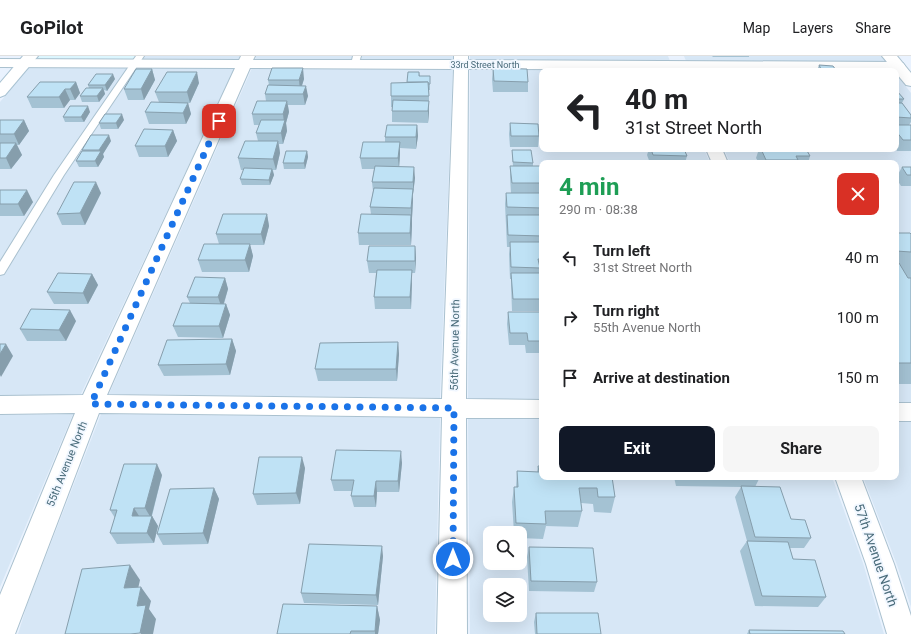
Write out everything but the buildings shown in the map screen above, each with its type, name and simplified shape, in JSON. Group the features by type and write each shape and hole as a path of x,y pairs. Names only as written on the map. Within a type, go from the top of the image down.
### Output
{"street":[{"name":"33rd Street North","path":"0,63 28,59 461,60 679,64 893,61"},
{"path":"0,92 28,59"},
{"name":"55th Avenue North","path":"0,634 91,404 246,60"},
{"name":"56th Avenue North","path":"452,634 454,408 461,60"},
{"path":"893,61 911,82"},
{"path":"0,405 91,404 539,409"},
{"path":"899,412 911,412"},
{"name":"57th Avenue North","path":"849,480 880,564 902,634"}],"lane":[{"path":"0,271 59,175 138,60"}],"shaded area":[{"path":"39,56 141,56 139,60 36,59"},
{"path":"141,56 240,56 238,60 139,60"},
{"path":"256,56 453,56 453,61 255,60"},
{"path":"470,56 668,56 670,61 470,61"},
{"path":"684,56 881,56 886,62 686,61"},
{"path":"30,67 235,67 81,394 0,396 0,102"},
{"path":"252,68 453,68 440,398 109,394"},
{"path":"470,68 539,68 539,152 705,152 709,160 539,160 539,399 468,399"},
{"path":"899,78 911,93 911,402 899,402 899,160 729,160 725,152 899,152"},
{"path":"73,414 0,587 0,415"},
{"path":"101,414 440,418 435,634 18,634 27,605"},
{"path":"468,418 539,419 539,480 833,480 863,563 884,634 470,634"},
{"path":"899,422 911,422 911,607 897,565 864,480 899,480"}],"route":[{"path":"219,121 91,404 454,408 453,559"}]}
